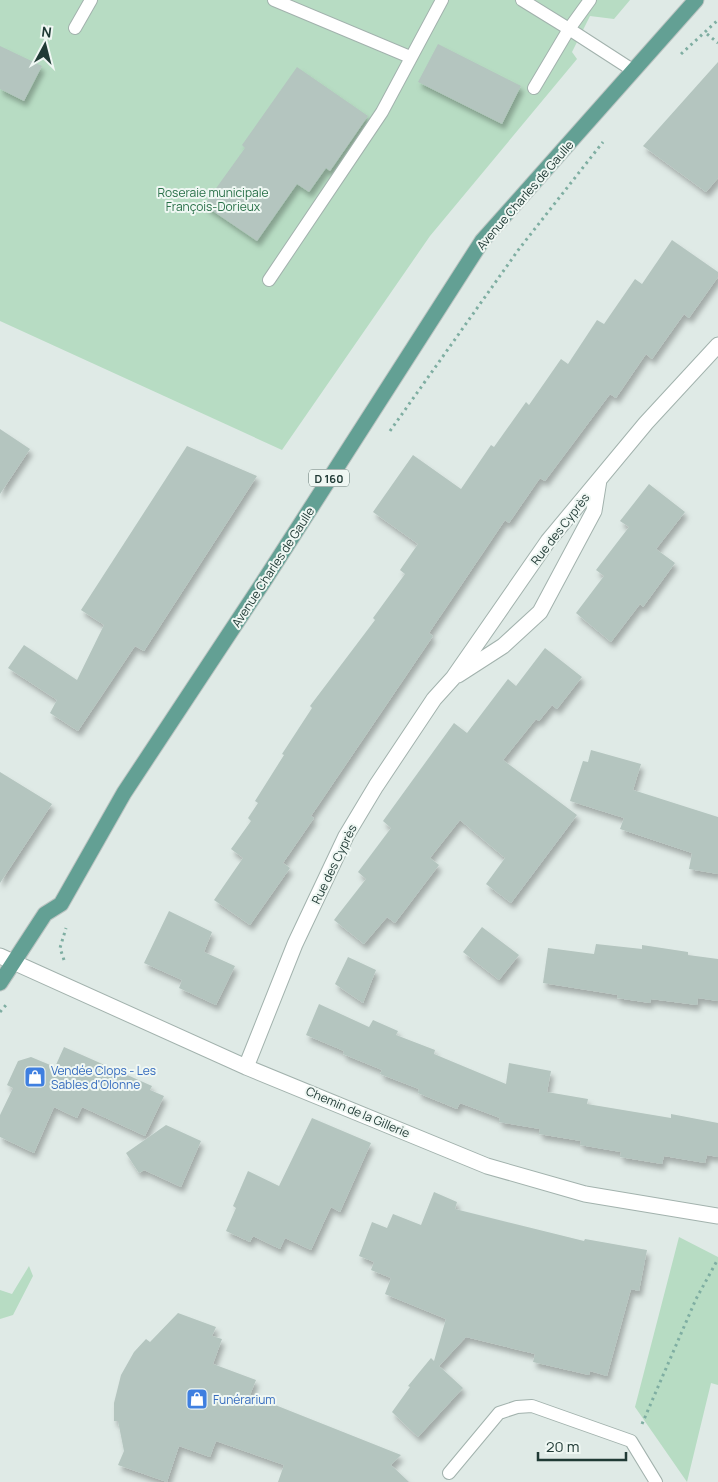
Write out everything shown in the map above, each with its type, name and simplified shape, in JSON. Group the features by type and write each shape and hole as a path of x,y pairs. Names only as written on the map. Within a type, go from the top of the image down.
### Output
{"main road":[{"name":"Avenue Charles de Gaulle","path":"0,983 7,959 45,914 61,904 124,794 264,581 482,241 696,0"}],"street":[{"name":"Rue des Cyprès","path":"246,1067 295,944 346,836 376,786 434,699 453,678 548,541 646,423 716,349"},
{"name":"Rue des Cyprès","path":"453,678 503,646 540,612 594,511 600,479"},
{"name":"Chemin de la Gillerie","path":"7,959 246,1067 487,1166 585,1194 718,1216"}],"lane":[{"path":"75,28 91,0"},
{"path":"274,0 410,57"},
{"path":"269,280 382,112 442,0"},
{"path":"522,0 634,71"},
{"path":"534,88 569,29 590,0"},
{"path":"449,1474 499,1413 517,1407 532,1406 631,1441 656,1482"}],"path":[{"path":"678,57 718,20"},
{"path":"707,34 718,44"},
{"path":"385,439 508,264 604,140"},
{"path":"60,923 66,928 60,948 64,960 69,963"},
{"path":"641,1427 696,1299 718,1259"}],"green space":[{"name":"Roseraie municipale François-Dorieux","path":"0,0 630,0 614,19 590,16 572,52 577,59 430,236 282,450 0,321"},
{"path":"679,1237 718,1257 718,1385 711,1383 687,1482 635,1407"},
{"path":"29,1266 33,1276 13,1315 0,1319 0,1290 12,1294"}],"building":[{"path":"438,44 521,86 502,124 418,82"},
{"path":"0,46 42,66 24,101 0,89"},
{"path":"718,62 718,178 706,192 643,146"},
{"path":"297,67 368,116 330,171 326,168 309,192 297,184 257,241 204,205 245,148 242,145"},
{"path":"672,240 718,272 718,277 689,318 684,314 652,359 646,354 616,398 610,394 545,481 540,478 509,523 505,520 429,633 433,636 311,816 314,818 283,863 290,868 250,925 214,900 243,858 231,849 251,821 248,818 258,803 255,801 284,755 282,754 312,708 310,706 375,620 373,618 405,574 400,570 418,544 373,512 413,455 461,489 491,445 494,447 526,402 529,405 561,359 568,364 597,320 604,324 635,279 642,284"},
{"path":"0,429 30,449 0,494"},
{"path":"187,446 257,476 144,651 135,646 78,731 50,713 57,700 8,668 24,645 77,680 104,625 81,610"},
{"path":"649,484 685,512 656,549 675,563 643,607 640,604 611,642 576,613 604,576 596,570 629,527 620,521"},
{"path":"545,648 582,677 557,709 552,705 539,721 536,719 503,760 577,815 511,903 486,884 505,858 460,820 430,858 439,865 395,923 387,917 364,944 334,920 366,879 358,872 391,828 383,821 454,723 467,733 508,679 516,686"},
{"path":"591,750 641,764 633,790 718,817 718,874 689,869 692,853 620,829 624,818 570,801 583,761 588,762"},
{"path":"0,772 52,804 0,883"},
{"path":"169,911 212,932 204,952 235,966 216,1005 179,988 182,980 144,963"},
{"path":"482,927 519,955 499,980 463,952"},
{"path":"596,944 642,949 642,945 688,952 688,955 718,959 718,1001 698,998 697,1005 651,999 650,1003 617,998 618,995 543,983 548,948 594,954"},
{"path":"348,957 376,970 363,1003 335,984"},
{"path":"319,1004 369,1027 373,1020 398,1031 396,1035 435,1050 434,1054 506,1084 509,1063 551,1071 547,1092 588,1099 587,1104 671,1118 671,1114 718,1123 718,1157 707,1155 705,1163 664,1156 662,1164 620,1157 621,1152 580,1145 581,1141 539,1134 540,1129 499,1122 500,1118 460,1103 457,1109 418,1093 419,1089 380,1074 382,1070 343,1054 344,1051 306,1035"},
{"path":"64,1047 152,1086 150,1090 164,1096 145,1136 82,1107 77,1118 54,1107 34,1153 0,1137 0,1115 13,1088 7,1085 18,1061 31,1057 55,1067"},
{"path":"312,1118 371,1143 340,1212 331,1207 311,1250 285,1238 280,1249 253,1236 250,1242 226,1231 236,1208 233,1206 248,1171 279,1186"},
{"path":"166,1125 201,1141 181,1187 144,1170 139,1173 126,1153"},
{"path":"434,1192 457,1202 455,1209 584,1241 585,1239 647,1250 639,1291 631,1289 607,1376 590,1371 589,1375 533,1362 535,1354 466,1337 439,1366 463,1388 418,1437 392,1412 410,1387 408,1386 431,1358 434,1361 446,1319 385,1294 391,1278 371,1270 374,1262 359,1256 372,1222 387,1228 393,1214 421,1225"},
{"name":"Funérarium","path":"178,1313 216,1327 212,1336 222,1339 213,1364 256,1380 250,1395 401,1455 391,1465 409,1482 278,1482 284,1465 216,1441 210,1457 179,1446 167,1482 118,1465 124,1451 118,1421 114,1421 114,1403 121,1375 134,1352 146,1339 150,1342"}],"place":[{"name":"Vendée Clops - Les Sables d'Olonne","path":"35,1077"},
{"name":"Funérarium","path":"197,1399"}]}
